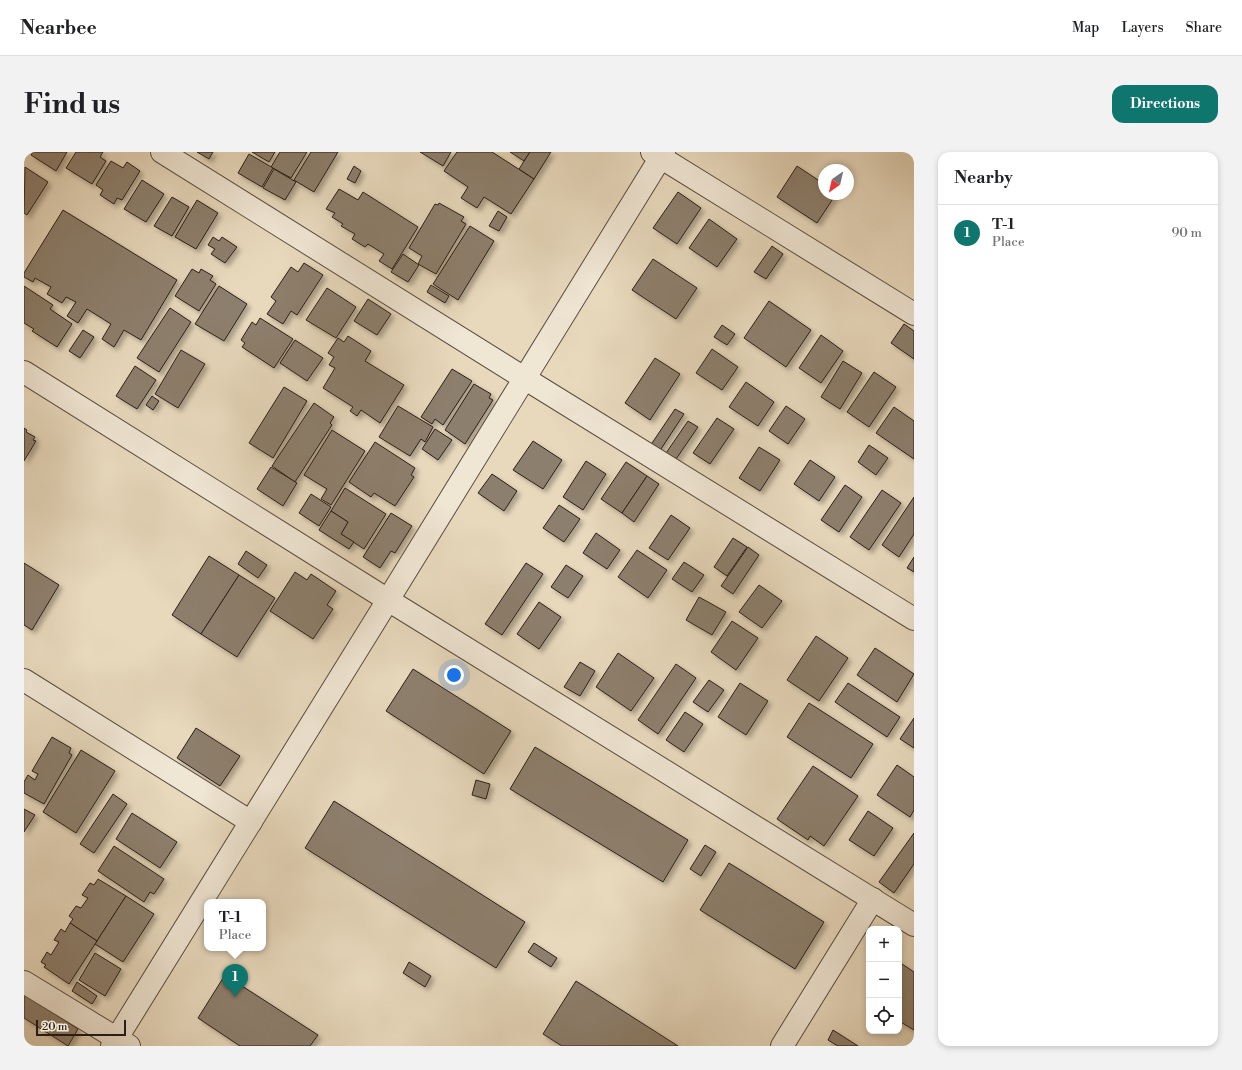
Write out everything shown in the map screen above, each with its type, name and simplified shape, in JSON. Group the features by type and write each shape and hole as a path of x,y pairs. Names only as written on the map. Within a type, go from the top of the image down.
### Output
{"street":[{"path":"162,152 914,619"},
{"path":"205,899 524,378 659,154 914,314"},
{"path":"24,372 388,600 914,925"},
{"path":"24,680 251,822"},
{"path":"782,1046 873,899"},
{"path":"24,982 119,1043 204,901"}],"building":[{"path":"33,152 67,152 56,171 31,155"},
{"path":"76,152 103,152 100,157 106,161 92,184 66,168"},
{"path":"197,152 213,152 209,159"},
{"path":"252,152 275,152 269,162"},
{"path":"280,152 307,152 291,178 271,167"},
{"path":"311,152 338,152 314,192 294,180"},
{"path":"420,152 451,152 443,166"},
{"path":"457,152 492,152 534,179 511,214 484,197 477,208 461,198 468,187 444,171"},
{"path":"510,152 530,152 524,161"},
{"path":"530,152 551,152 534,179 519,169"},
{"path":"249,154 273,168 262,187 238,173"},
{"path":"111,161 123,168 127,162 140,171 122,200 117,198 114,204 100,195 103,190 96,185"},
{"path":"354,166 361,171 355,183 347,179"},
{"path":"797,166 818,180 818,200 832,200 817,223 777,197"},
{"path":"25,167 48,182 27,215 24,213"},
{"path":"274,169 296,182 285,200 263,188"},
{"path":"142,180 164,194 146,222 124,209"},
{"path":"339,189 358,200 363,192 418,227 392,269 379,261 384,254 368,244 365,247 352,239 355,234 341,226 343,224 332,217 335,213 326,209"},
{"path":"678,192 701,208 677,244 653,228"},
{"path":"172,197 189,207 172,236 154,226"},
{"path":"197,200 218,213 196,249 175,237"},
{"path":"439,203 464,217 461,221 466,224 436,274 418,264 422,256 409,248 435,204 438,205"},
{"path":"63,210 177,280 141,340 124,330 114,347 102,339 111,324 87,309 78,323 67,316 76,302 66,297 62,303 47,294 51,287 35,278 33,282 24,277 24,273"},
{"path":"498,211 507,217 499,231 489,226"},
{"path":"709,219 737,239 717,267 689,248"},
{"path":"470,226 494,241 458,300 433,284"},
{"path":"213,237 219,241 222,237 237,247 225,263 211,254 215,249 208,245"},
{"path":"772,246 783,254 766,279 754,272"},
{"path":"403,254 419,265 408,282 391,272"},
{"path":"653,259 697,288 676,319 632,290"},
{"path":"304,263 323,275 297,315 291,311 283,324 267,314 276,301 271,297 291,267 298,272"},
{"path":"192,269 199,273 201,269 213,276 210,280 216,284 199,311 175,296"},
{"path":"431,285 449,296 445,303 427,292"},
{"path":"24,286 53,305 50,309 72,324 57,347 32,331 34,329 24,323"},
{"path":"219,286 247,304 224,341 195,324"},
{"path":"327,288 356,307 336,338 306,320"},
{"path":"368,299 391,314 377,335 354,321"},
{"path":"769,301 811,330 786,367 744,338"},
{"path":"170,308 191,322 159,372 137,358"},
{"path":"260,318 293,339 274,368 242,347 245,343 241,340 252,322 256,325"},
{"path":"904,324 914,331 914,359 891,343"},
{"path":"722,325 735,334 727,345 714,337"},
{"path":"83,330 94,337 80,358 69,351"},
{"path":"821,335 843,351 821,383 799,368"},
{"path":"348,336 371,351 365,361 404,385 380,423 361,410 357,416 350,411 353,407 323,388 335,368 329,365 334,357 328,353 338,338 344,342"},
{"path":"295,340 323,358 307,381 280,363"},
{"path":"712,349 738,367 722,390 696,373"},
{"path":"181,350 205,364 178,408 155,394"},
{"path":"655,358 680,374 650,420 625,403"},
{"path":"843,361 862,373 840,409 821,397"},
{"path":"135,366 156,380 137,409 116,396"},
{"path":"452,369 472,381 443,425 435,419 432,424 421,417"},
{"path":"874,372 896,387 869,427 847,412"},
{"path":"746,382 774,402 758,426 729,407"},
{"path":"474,384 491,394 489,398 493,400 465,444 445,430"},
{"path":"284,387 307,401 273,458 249,443"},
{"path":"152,396 159,401 153,410 146,405"},
{"path":"314,403 334,417 330,423 332,425 295,482 272,466"},
{"path":"398,406 433,427 425,442 421,439 410,456 379,437"},
{"path":"786,406 805,419 788,444 769,431"},
{"path":"894,407 914,421 914,459 876,433"},
{"path":"675,409 684,414 659,452 650,446"},
{"path":"717,418 734,429 710,464 693,453"},
{"path":"688,421 698,427 674,462 664,456"},
{"path":"24,428 27,430 26,432 35,437 33,440 36,441 24,461"},
{"path":"435,429 452,440 438,460 422,449"},
{"path":"332,430 365,451 331,505 321,499 327,489 304,475"},
{"path":"533,441 562,460 543,489 513,470"},
{"path":"375,442 415,468 411,475 414,477 395,506 374,493 371,497 349,482"},
{"path":"869,445 888,458 876,475 858,462"},
{"path":"759,447 780,460 760,491 739,478"},
{"path":"810,460 835,477 819,501 794,484"},
{"path":"586,461 606,474 583,510 563,497"},
{"path":"626,462 647,476 622,513 601,499"},
{"path":"271,467 297,483 283,506 257,489"},
{"path":"492,474 517,491 504,511 478,493"},
{"path":"647,476 659,484 634,522 622,513"},
{"path":"845,485 862,497 839,532 821,520"},
{"path":"345,488 386,514 364,549 341,534 348,522 331,511"},
{"path":"882,490 901,503 869,550 850,537"},
{"path":"311,494 331,507 319,526 299,513"},
{"path":"914,497 914,534 899,557 882,545"},
{"path":"559,505 580,519 564,542 543,528"},
{"path":"331,511 348,522 341,534 354,542 349,549 319,530"},
{"path":"391,513 412,526 395,553 391,551 380,568 363,557"},
{"path":"671,515 690,528 668,560 649,548"},
{"path":"596,533 620,550 607,569 583,553"},
{"path":"733,538 747,547 727,576 714,567"},
{"path":"748,547 759,555 733,594 721,586"},
{"path":"637,550 667,570 648,598 618,577"},
{"path":"246,551 267,565 258,578 238,564"},
{"path":"209,556 239,575 201,634 172,615"},
{"path":"914,557 914,572 907,568"},
{"path":"684,562 704,575 692,592 672,579"},
{"path":"24,563 59,585 32,630 24,625"},
{"path":"526,563 543,574 502,635 485,624"},
{"path":"566,565 583,576 568,598 551,587"},
{"path":"295,572 307,580 311,574 336,591 327,605 333,609 313,639 270,611"},
{"path":"239,575 275,598 237,657 201,634"},
{"path":"759,585 782,601 762,628 739,612"},
{"path":"699,597 726,612 712,635 686,620"},
{"path":"539,602 561,617 539,649 517,634"},
{"path":"732,621 758,638 736,670 711,652"},
{"path":"816,636 848,658 819,701 787,680"},
{"path":"875,648 914,674 897,702 857,675"},
{"path":"618,653 654,678 631,711 596,687"},
{"path":"580,662 595,671 580,696 564,687"},
{"path":"676,664 696,678 658,734 638,720"},
{"path":"413,669 511,731 484,774 386,711"},
{"path":"709,680 724,690 708,712 693,702"},
{"path":"740,683 768,701 746,735 718,717"},
{"path":"848,683 900,717 887,737 835,702"},
{"path":"809,703 873,744 851,778 787,737"},
{"path":"685,712 703,724 684,752 666,740"},
{"path":"914,718 914,748 900,739"},
{"path":"196,728 240,756 220,786 177,758"},
{"path":"52,737 71,748 69,753 72,755 44,804 24,793 24,782 28,775 35,780 38,774 32,771"},
{"path":"535,747 688,840 663,882 510,789"},
{"path":"81,750 115,771 76,833 43,812"},
{"path":"897,765 914,777 914,810 910,817 877,795"},
{"path":"813,766 858,796 824,846 810,836 808,840 777,819"},
{"path":"476,780 490,784 486,799 472,795"},
{"path":"113,794 127,804 94,853 80,844"},
{"path":"334,801 525,922 496,968 305,848"},
{"path":"24,809 35,815 24,832"},
{"path":"868,811 893,828 874,856 849,840"},
{"path":"132,813 177,842 160,868 116,839"},
{"path":"914,833 914,864 894,893 879,882"},
{"path":"705,845 716,852 701,876 690,869"},
{"path":"114,846 164,879 154,894 150,892 144,902 98,871"},
{"path":"729,863 824,922 795,969 700,910"},
{"path":"98,879 126,896 97,941 70,923 73,919 69,916 76,906 81,908 88,898 82,895 90,883 94,885"},
{"path":"126,896 154,914 123,962 95,944"},
{"path":"70,923 97,941 69,984 44,967 46,965 41,962 47,952 51,955 59,942 54,940 61,929 65,932"},
{"path":"534,943 557,958 551,967 528,952"},
{"path":"95,953 121,969 105,996 79,980"},
{"path":"409,962 431,976 425,987 403,973"},
{"path":"902,964 914,972 914,1030 902,1023"},
{"path":"225,975 318,1035 310,1046 240,1046 198,1018"},
{"path":"576,981 678,1046 562,1046 543,1034"},
{"path":"77,982 97,996 92,1004 72,991"},
{"path":"24,994 78,1029 68,1046 24,1018"},
{"path":"833,1030 858,1046 838,1046 828,1040"}],"place":[{"name":"T-1","path":"235,997"}]}
